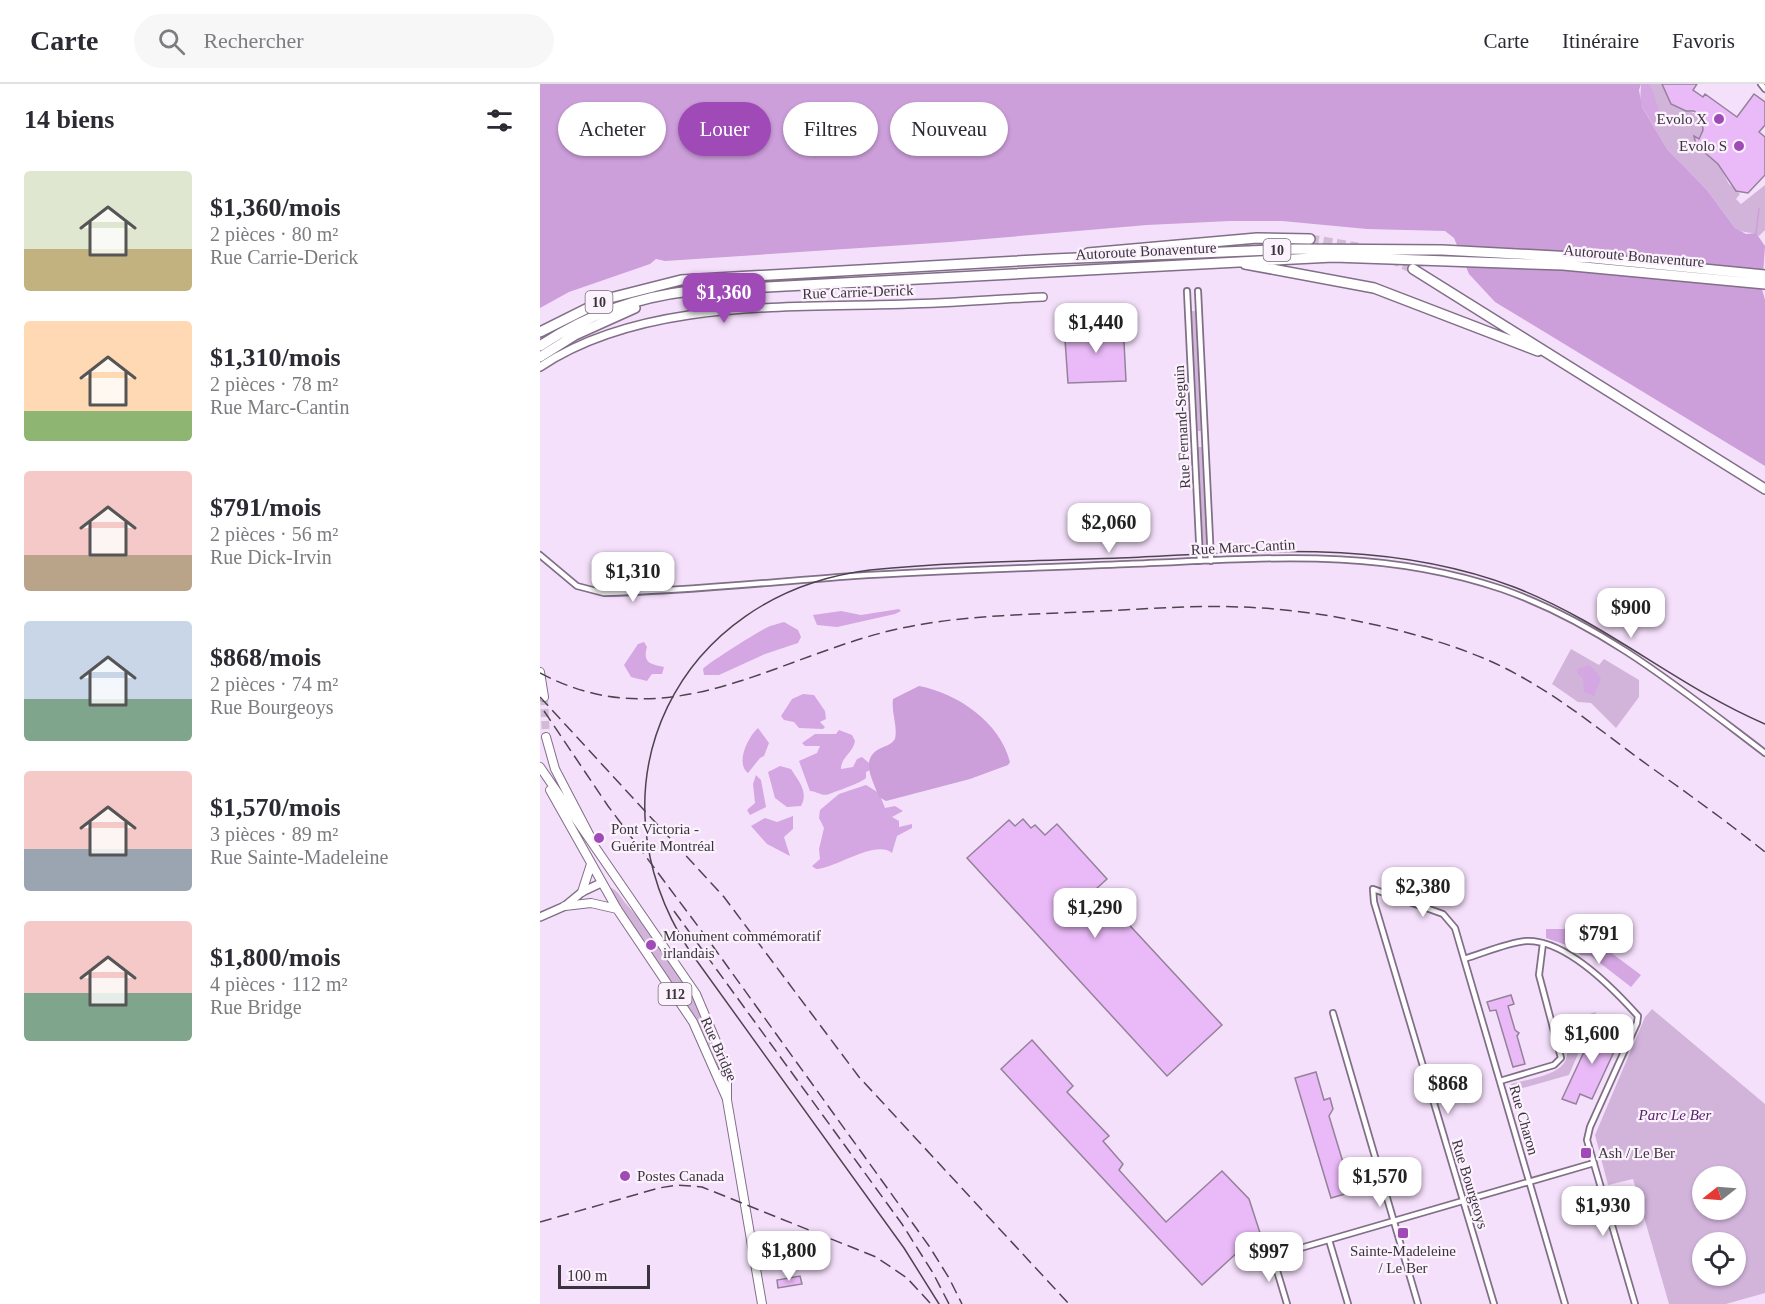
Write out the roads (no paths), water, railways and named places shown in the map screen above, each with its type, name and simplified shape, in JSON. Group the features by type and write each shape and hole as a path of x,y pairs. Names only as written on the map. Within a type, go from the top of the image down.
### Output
{"highway":[{"path":"1053,259 1112,249 1249,238 1310,239"},
{"name":"Autoroute Bonaventure","path":"540,332 567,316 606,299 681,280 1053,259 1295,249 1592,258 1764,280"},
{"name":"Autoroute Bonaventure","path":"540,346 572,327 611,310 649,298 698,290 1231,261 1442,254"},
{"path":"1231,261 1374,288 1557,358"},
{"path":"1413,269 1765,489"},
{"path":"540,357 566,340 623,312 662,298 698,290"}],"main road":[{"path":"540,672 542,695"},
{"path":"540,687 542,695"},
{"name":"Rue Bridge","path":"544,734 544,751 590,861"},
{"name":"Rue Bridge","path":"542,771 687,980 703,1007 721,1053 727,1080 727,1100 762,1304"},
{"name":"Rue Bridge","path":"542,771 555,801 601,883 693,1022 727,1100"},
{"name":"Rue Bridge","path":"563,793 574,806 618,881"},
{"path":"582,892 590,861"},
{"path":"601,883 618,881"},
{"path":"565,906 591,903 617,909"}],"street":[{"path":"1761,84 1765,89"},
{"name":"Rue Fernand-Seguin","path":"1187,291 1200,561"},
{"name":"Rue Fernand-Seguin","path":"1198,291 1211,561"},
{"name":"Rue Carrie-Derick","path":"540,367 574,349 613,333 693,315 1043,297"},
{"name":"Rue Marc-Cantin","path":"540,555 577,586 604,593 884,574 1312,556 1375,560 1443,572 1502,589 1557,612 1619,645 1765,753"},
{"path":"540,917 565,906 582,892 601,883"},
{"name":"Rue Charon","path":"1373,889 1449,918 1455,928 1565,1304"},
{"name":"Rue Bourgeoys","path":"1373,889 1374,902 1494,1304"},
{"path":"1464,959 1521,942 1543,943 1558,947 1575,957 1638,1016 1637,1023 1588,1131 1588,1143 1635,1304"},
{"path":"1500,1081 1554,1065 1561,1058 1539,975 1543,943"},
{"path":"1333,1013 1418,1304"},
{"path":"1287,1304 1275,1260 1281,1253 1594,1163"},
{"path":"1329,1240 1348,1304"}],"waterway":[{"path":"1756,233 1759,209"}],"tunnel":[{"path":"1310,239 1358,247"},
{"path":"1391,259 1413,269"},
{"path":"544,697 546,737"}],"tram line":[{"path":"939,1304 904,1248 689,950 658,887 645,824 649,764 667,707 700,657 745,616 802,586 870,570 963,563 1219,553 1318,552 1367,555 1416,561 1465,571 1514,587 1547,601 1702,692 1765,724"}],"railway":[{"path":"540,673 587,692 632,699 675,696 718,688 848,643 893,630 945,621 997,616 1188,607 1240,607 1302,612 1368,623 1432,640 1490,661 1510,671 1585,718 1765,852"},
{"path":"540,697 724,897 859,1077 1069,1304"},
{"path":"544,711 608,806 712,945 929,1246 962,1304"},
{"path":"674,911 902,1224 933,1273 949,1304"},
{"path":"540,1222 659,1188 677,1185 702,1187 876,1257 907,1278 931,1304"}],"place":[{"name":"Evolo X","path":"1719,119"},
{"name":"Evolo S","path":"1739,146"},
{"name":"Pont Victoria - Guérite Montréal","path":"599,838"},
{"name":"Monument commémoratif irlandais","path":"651,945"},
{"name":"Ash / Le Ber","path":"1586,1153"},
{"name":"Postes Canada","path":"625,1176"},
{"name":"Sainte-Madeleine / Le Ber","path":"1403,1233"}],"park label":[{"name":"Parc Le Ber","path":"1675,1115"}]}
